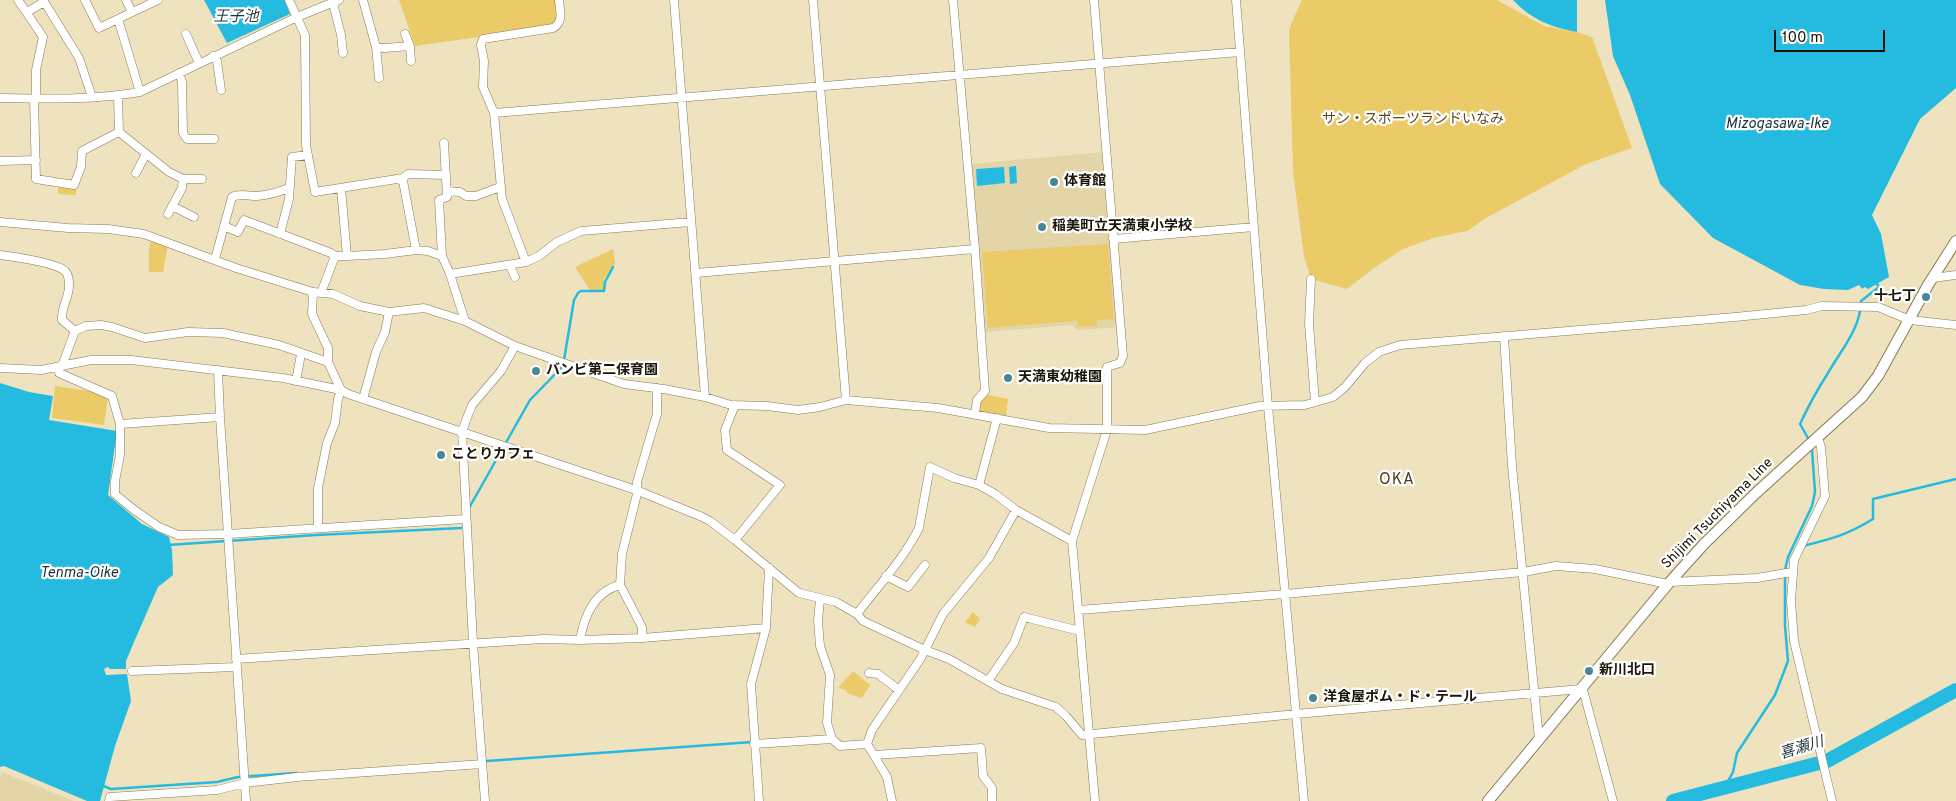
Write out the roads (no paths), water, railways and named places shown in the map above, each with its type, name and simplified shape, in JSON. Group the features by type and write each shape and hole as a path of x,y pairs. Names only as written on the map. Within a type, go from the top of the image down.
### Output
{"main road":[{"name":"Shijimi Tsuchiyama Line","path":"1488,801 1581,687 1704,544 1756,493 1862,397 1873,383 1956,241"}],"street":[{"path":"18,0 43,37 36,70 36,179 74,185 81,168 82,152 118,132"},
{"path":"85,0 99,28 158,0"},
{"path":"126,0 132,12"},
{"path":"289,0 304,35 306,131 308,155 315,192 400,180 408,174 446,175"},
{"path":"363,0 376,47 379,78"},
{"path":"526,262 502,199 494,113 483,87 484,61 481,45 483,39 553,28 559,25 561,20 559,0"},
{"path":"674,0 705,397"},
{"path":"813,0 846,400"},
{"path":"953,0 975,249 985,391 977,400 975,413"},
{"path":"1094,0 1123,356 1120,363 1107,367 1107,430 1072,541 1095,801"},
{"path":"1236,0 1268,406 1304,801"},
{"path":"27,12 43,1 79,58 92,97"},
{"path":"0,98 35,99 118,96 140,92 297,17 336,2 343,53"},
{"path":"118,19 140,92"},
{"path":"186,34 199,63"},
{"path":"405,34 410,46 411,61"},
{"path":"376,47 410,46"},
{"path":"494,113 681,96 1240,52"},
{"path":"213,56 218,61 221,90"},
{"path":"179,73 182,82 183,133 187,139 209,137"},
{"path":"118,96 118,132"},
{"path":"118,132 170,172 183,179 202,179"},
{"path":"444,143 447,197 439,200 442,256 450,274 465,321"},
{"path":"136,173 146,154"},
{"path":"280,234 289,200 292,158 308,155"},
{"path":"0,161 36,160"},
{"path":"183,179 182,188 170,210 194,217"},
{"path":"400,180 403,181 416,250"},
{"path":"447,191 460,192 466,196 476,196 500,187"},
{"path":"214,259 232,197 236,195 258,196 289,188"},
{"path":"341,188 347,256"},
{"path":"224,226 238,232 244,220 335,256 385,254 416,250 428,251 442,256"},
{"path":"0,222 137,232 236,268 317,292 333,294 360,306 388,312 424,308 465,321 515,346 624,384 705,397 735,405 767,406 798,410 820,407 846,400 975,413 1050,428 1145,430 1222,413 1268,406 1305,405 1334,397 1365,363 1379,352 1400,345 1736,317 1806,310 1822,306 1878,307 1910,320 1956,325"},
{"path":"450,274 526,262 539,256 556,242 581,231 691,222"},
{"path":"1113,239 1254,228"},
{"path":"696,273 975,249"},
{"path":"0,255 52,265 66,272 69,276 69,292 62,313 62,320 75,331"},
{"path":"335,256 317,292 312,314 328,348 328,362 342,390"},
{"path":"510,266 515,277"},
{"path":"1933,278 1956,275"},
{"path":"1311,279 1309,324 1316,402"},
{"path":"363,399 376,352 385,332 388,312"},
{"path":"328,362 279,345 223,333 188,332 145,338 100,325 86,326 75,331 60,373 112,396 120,424 120,455 115,481 115,494 133,510 159,527 178,536 465,519"},
{"path":"1504,336 1512,466 1538,739"},
{"path":"485,801 472,643 462,431 472,406 501,371 515,346"},
{"path":"296,381 301,354"},
{"path":"0,368 41,370 91,360 131,360 296,381 342,390 363,399 636,490 710,521 799,593 836,602 856,614 863,621 949,659 1002,689 1056,707 1082,735 1581,687 1613,801"},
{"path":"218,370 246,801"},
{"path":"642,638 642,627 620,585 622,554 637,494 637,482 657,414 657,388"},
{"path":"318,528 318,488 327,443 335,423 338,399 342,390"},
{"path":"735,405 725,430 727,450 780,485 735,540"},
{"path":"120,424 220,417"},
{"path":"979,485 997,418"},
{"path":"1818,438 1821,447 1826,496 1799,548 1791,573 1791,615 1794,641 1832,801"},
{"path":"856,614 900,559 919,528 930,467 954,478 979,485 995,494 1016,510 1072,541"},
{"path":"867,744 872,730 925,650 943,614 988,558 1016,510"},
{"path":"886,576 908,587 925,565"},
{"path":"1079,610 1285,594 1523,572 1556,566 1595,570 1669,583 1757,578 1791,573"},
{"path":"759,801 751,684 766,628 769,568"},
{"path":"580,640 586,615 600,594 620,585"},
{"path":"820,599 819,640 830,675 827,723 832,739 840,746 867,744"},
{"path":"988,681 1014,643 1024,618 1080,631"},
{"path":"132,671 472,643 543,639 642,638 766,628"},
{"path":"870,673 878,674 899,690"},
{"path":"754,744 832,739"},
{"path":"867,744 887,777 892,801"},
{"path":"874,755 981,748 983,776 992,788 992,801"},
{"path":"109,801 110,797 218,790 245,783 297,776 482,764"}],"water":[{"name":"王子池","path":"204,0 285,0 290,14 227,43"},
{"path":"1513,0 1577,0 1577,32 1542,22 1527,13"},
{"name":"Mizogasawa-Ike","path":"1605,0 1956,0 1956,88 1920,119 1872,215 1881,234 1889,277 1868,289 1865,287 1862,289 1859,285 1848,290 1800,285 1713,238 1660,184 1630,95 1613,56"},
{"path":"1016,166 1017,183 1010,184 1009,167"},
{"path":"1004,167 1005,183 977,186 976,169"},
{"name":"Tenma-Oike","path":"0,383 29,392 53,396 49,420 117,431 108,495 142,524 169,537 172,550 173,575 158,587 126,661 126,669 110,669 108,667 104,669 106,675 127,674 131,701 115,746 100,801 87,801 4,766 0,767"}],"waterway":[{"path":"564,360 574,300 581,291 604,291 605,282 613,267"},
{"path":"1808,438 1800,424 1816,392 1854,330 1858,320 1861,301 1879,287 1877,284"},
{"path":"469,508 530,400 563,366"},
{"path":"1725,787 1733,772 1737,753 1775,695 1788,661 1785,626 1785,570 1788,557 1812,506 1815,492 1812,450"},
{"path":"1803,546 1839,536 1873,519 1873,499 1956,479"},
{"path":"168,545 461,528"},
{"name":"喜瀬川","path":"1673,801 1827,761 1956,690"},
{"path":"487,761 752,742"},
{"path":"101,785 111,789 217,782 238,777 296,773"}],"place":[{"name":"体育館","path":"1054,182"},
{"name":"稲美町立天満東小学校","path":"1042,227"},
{"name":"十七丁","path":"1926,297"},
{"name":"バンビ第二保育園","path":"536,371"},
{"name":"天満東幼稚園","path":"1008,378"},
{"name":"ことりカフェ","path":"441,455"},
{"name":"新川北口","path":"1589,671"},
{"name":"洋食屋ポム・ド・テール","path":"1313,698"}],"district":[{"name":"OKA","path":"1397,481"}],"park label":[{"name":"サン・スポーツランドいなみ","path":"1413,120"}]}
